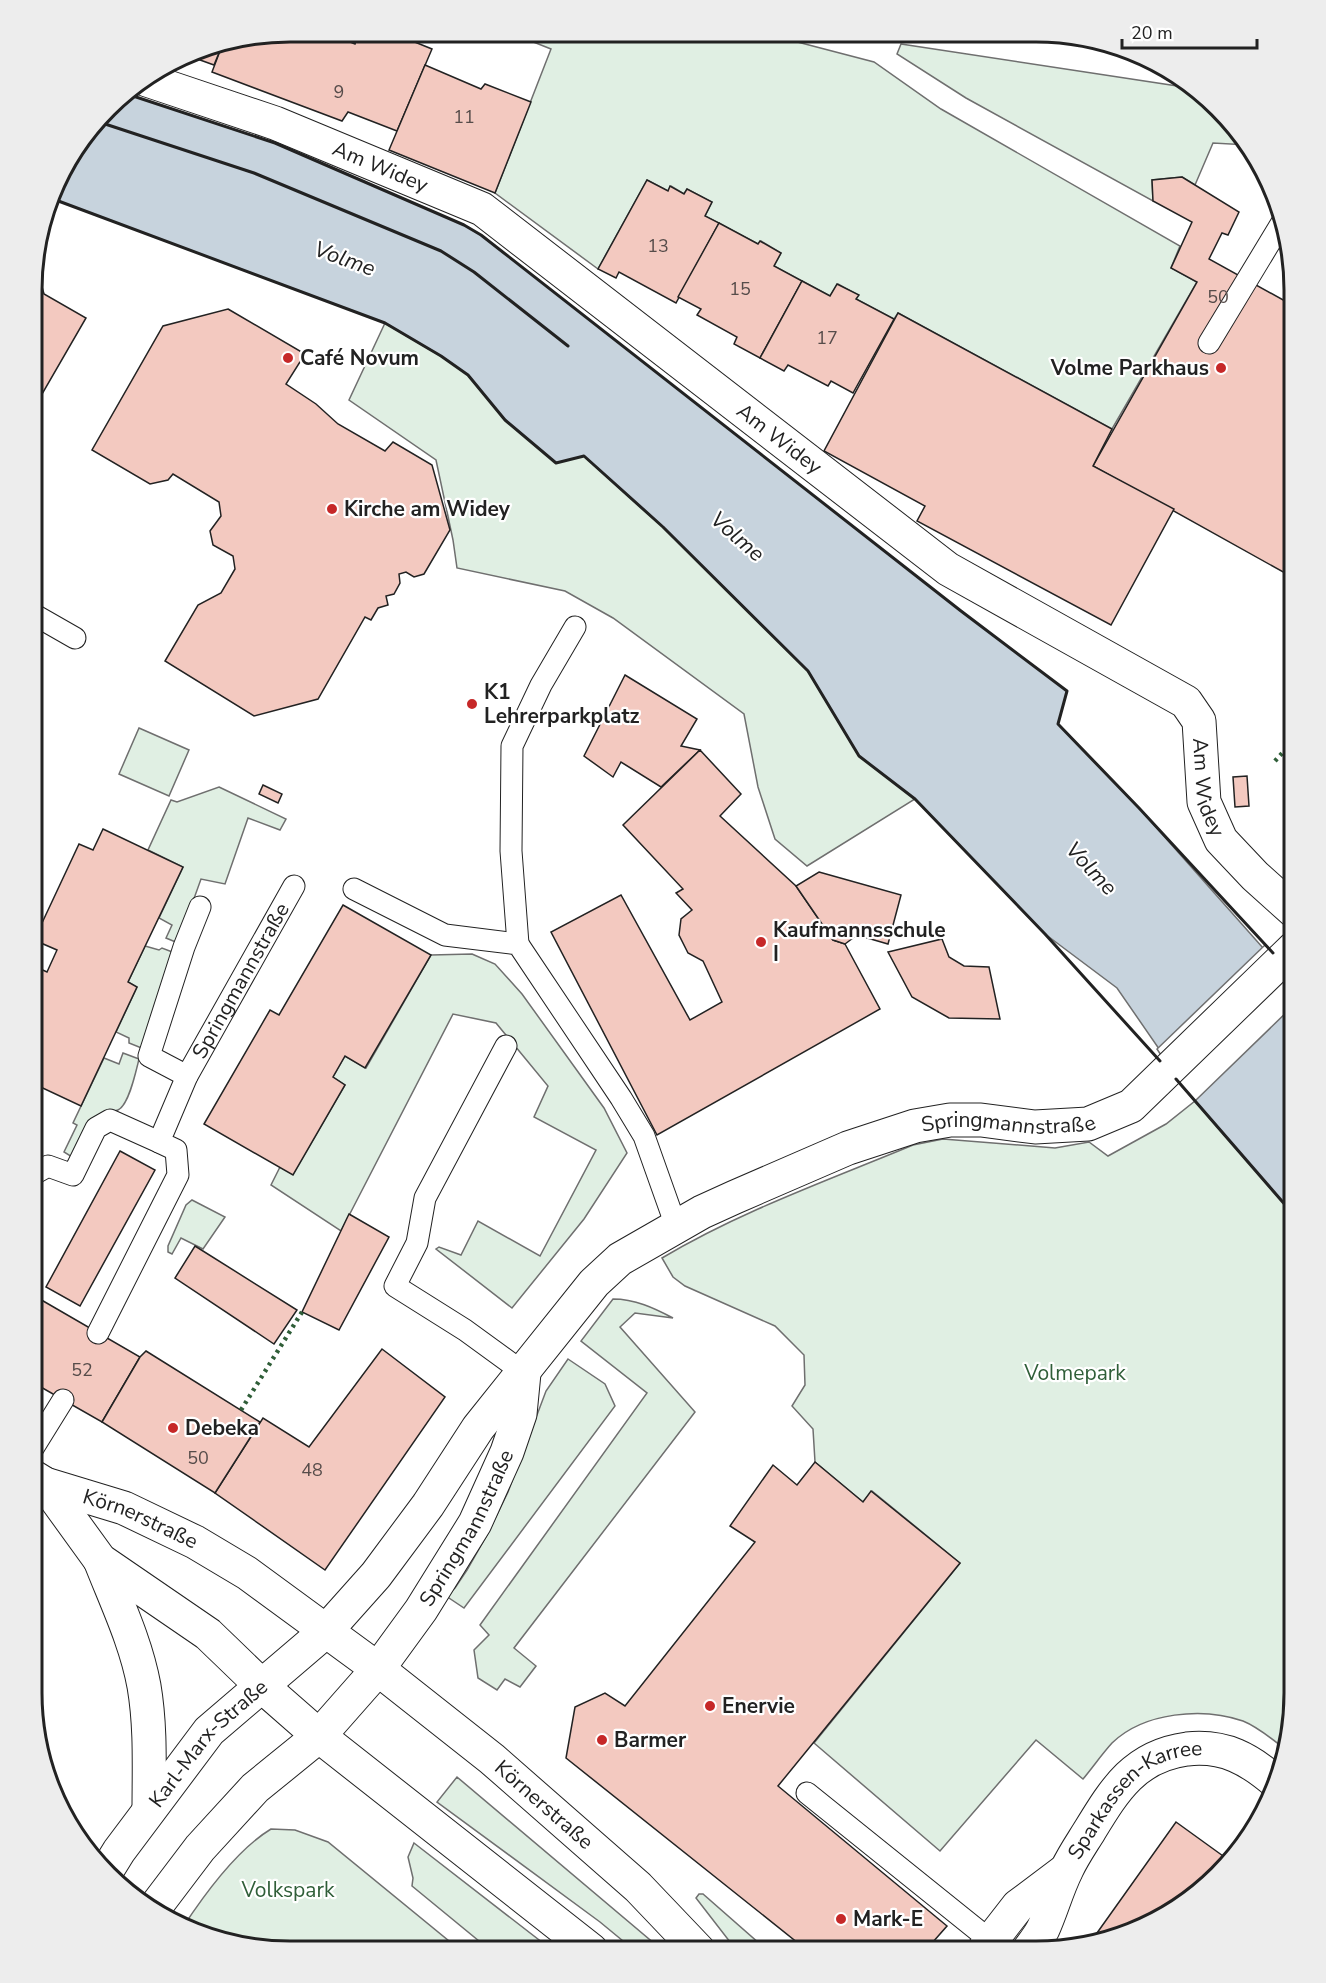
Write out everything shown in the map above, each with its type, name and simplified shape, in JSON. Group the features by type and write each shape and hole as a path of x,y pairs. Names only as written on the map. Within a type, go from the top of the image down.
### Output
{"street":[{"name":"Am Widey","path":"154,82 275,123 482,209 948,569 1186,702 1199,721 1204,802 1221,840 1284,902"},
{"name":"Springmannstraße","path":"326,1631 376,1575 428,1505 478,1428 594,1283 620,1259 726,1200 848,1148 915,1126 950,1120 981,1120 1035,1127 1088,1124 1131,1106 1284,958"},
{"name":"Springmannstraße","path":"378,1669 421,1610 475,1523 507,1452 520,1414 524,1373"},
{"name":"Körnerstraße","path":"42,1481 124,1508 195,1542 247,1573 378,1669 492,1759 638,1887 689,1941"},
{"name":"Körnerstraße","path":"42,1485 100,1560 208,1634 263,1687 319,1736 580,1941"},
{"path":"100,1560 136,1652 144,1684 149,1725 149,1810"},
{"name":"Karl-Marx-Straße","path":"111,1864 209,1731 326,1631"},
{"path":"158,1903 200,1848 255,1788 319,1736 378,1669"},
{"name":"Sparkassen-Karree","path":"1035,1941 1042,1931 1067,1869 1107,1802 1125,1779 1144,1763 1170,1752 1199,1748 1230,1752 1256,1765 1269,1776"},
{"name":"Sparkassen-Karree","path":"991,1941 1018,1906 1067,1869"}],"lane":[{"path":"1209,343 1277,231"},
{"path":"42,619 75,638"},
{"path":"575,627 541,686 512,746 511,851 518,944 644,1136 676,1226"},
{"name":"Springmannstraße","path":"159,1142 187,1076 294,886"},
{"path":"354,889 445,935 518,944"},
{"name":"Springmannstraße","path":"187,1076 149,1056 184,947 200,908"},
{"path":"506,1046 425,1198 417,1243 395,1286 465,1330 524,1373"},
{"path":"42,1169 48,1166 73,1175 96,1128 110,1120 176,1150 178,1176 98,1333"},
{"path":"42,1434 63,1400"},
{"path":"807,1793 981,1941"}],"green space":[{"path":"533,42 797,42 874,62 941,109 1180,246 1171,268 1197,282 1112,429 898,313 894,319 856,299 858,295 838,284 830,296 774,266 781,253 761,241 758,244 705,216 712,202 687,189 684,194 671,186 668,191 647,180 598,269 495,193 551,49"},
{"path":"901,44 1177,86 1211,115 1237,144 1213,143 1195,185 1182,177 1152,180 1153,201 966,98 897,54"},
{"path":"385,323 468,375 505,420 584,456 663,527 808,671 859,756 915,799 807,866 775,839 758,787 744,714 613,618 565,591 457,568 436,460 349,400"},
{"path":"139,728 189,750 169,796 119,774"},
{"path":"219,787 286,819 280,830 248,818 225,884 201,879 178,943 166,938 172,925 159,918 183,867 148,850 171,800 177,802"},
{"path":"145,946 159,950 162,948 175,953 144,1049 129,1043 129,1038 116,1032 137,987 128,982"},
{"path":"472,954 495,964 522,994 604,1108 627,1153 584,1219 512,1308 436,1249 439,1247 461,1255 478,1221 540,1256 596,1150 534,1117 548,1086 496,1023 453,1014 341,1231 271,1185 280,1167 293,1174 345,1085 333,1077 345,1056 366,1068 431,955"},
{"path":"123,1053 139,1059 132,1087 125,1102 118,1110 101,1113 92,1121 72,1157 64,1152 77,1125 73,1123 104,1058 119,1064"},
{"name":"Volmepark","path":"1195,1101 1284,1203 1284,1693 1278,1744 1243,1721 1210,1714 1174,1715 1140,1725 1125,1733 1112,1743 1083,1779 1036,1740 940,1851 814,1743 960,1563 872,1491 863,1502 815,1462 813,1429 792,1406 805,1385 804,1355 775,1326 685,1286 673,1277 662,1258 754,1211 913,1145 943,1139 1055,1148 1089,1142 1108,1156 1166,1124"},
{"path":"192,1200 225,1217 203,1249 181,1238 172,1254 168,1252 168,1246 186,1205"},
{"path":"613,1299 637,1302 673,1318 635,1313 620,1327 695,1412 514,1648 536,1666 520,1687 505,1679 497,1690 478,1678 474,1650 489,1635 480,1625 647,1393 581,1341"},
{"path":"568,1359 605,1384 615,1406 464,1608 446,1596 455,1588 487,1535 508,1492 546,1391"},
{"path":"457,1777 651,1941 623,1941 437,1802"},
{"name":"Volkspark","path":"271,1829 295,1830 328,1842 449,1941 258,1939 226,1933 189,1919 234,1860"},
{"path":"414,1843 540,1941 479,1941 412,1886 413,1878 408,1857"},
{"path":"699,1894 703,1894 757,1941 729,1941 696,1898"}],"water":[{"name":"Volme","path":"135,97 275,143 464,225 481,235 961,611 1067,691 1058,724 1139,808 1284,972 1284,1203 1195,1101 1117,988 1045,934 915,799 859,756 808,671 663,527 584,456 556,463 505,420 468,375 385,323 59,201 61,195 75,166 93,139"}],"pier":[{"path":"1265,945 1284,967 1284,1015 1195,1101 1180,1084 1157,1049"}],"building":[{"path":"415,42 432,49 397,131 348,112 342,121 212,72 220,52 258,44"},
{"path":"219,52 214,65 199,60"},
{"path":"425,65 481,89 485,84 531,102 495,193 389,150"},
{"name":"Volme Parkhaus","path":"1182,177 1239,212 1228,235 1222,233 1209,259 1284,300 1284,572 1093,466 1197,282 1171,268 1192,222 1153,201 1152,180"},
{"path":"647,180 668,191 670,186 684,194 687,189 712,202 705,216 719,223 676,303 619,272 616,278 598,269"},
{"path":"719,223 758,244 760,241 781,253 774,266 802,281 760,358 734,344 737,337 697,315 701,309 678,297"},
{"path":"802,281 830,296 837,284 859,295 856,299 894,319 853,393 831,381 828,386 788,365 784,371 760,358"},
{"path":"42,287 44,294 86,318 42,394"},
{"name":"Kirche am Widey","path":"228,309 305,354 286,384 316,404 338,424 385,451 393,442 432,465 450,530 424,574 414,577 406,572 399,574 400,583 394,594 386,596 388,605 378,608 371,620 365,617 318,699 254,716 165,661 198,605 221,593 235,569 233,556 213,545 210,531 221,516 219,502 173,474 168,480 150,484 92,450 163,326"},
{"path":"898,313 1112,429 1093,466 1174,509 1111,625 917,521 925,506 824,451"},
{"path":"625,675 697,719 681,746 700,750 661,787 621,762 613,777 584,756"},
{"name":"Kaufmannsschule I","path":"700,750 741,794 720,816 796,886 833,940 845,944 880,1009 657,1135 551,932 621,895 690,1020 722,1002 703,961 688,953 679,935 681,919 692,910 676,893 683,889 623,825"},
{"path":"1247,776 1249,806 1235,807 1233,777"},
{"path":"263,785 282,794 278,803 259,794"},
{"path":"103,829 183,867 128,982 137,987 81,1106 42,1088 42,970 47,972 57,950 42,943 42,923 79,844 93,850"},
{"path":"819,872 901,895 888,944 857,935 845,944 833,940 796,886"},
{"path":"343,905 431,955 365,1068 345,1056 333,1077 345,1085 293,1175 204,1124 270,1010 279,1015"},
{"path":"942,939 949,957 964,966 989,967 1000,1019 949,1018 912,997 888,952"},
{"path":"120,1151 155,1170 80,1306 46,1287"},
{"path":"349,1214 389,1237 339,1330 302,1312"},
{"path":"195,1246 297,1310 274,1344 175,1278"},
{"path":"42,1300 140,1357 102,1422 42,1388"},
{"path":"382,1349 445,1397 325,1570 215,1493 263,1418 309,1447"},
{"path":"146,1351 260,1422 215,1493 102,1422 140,1357"},
{"name":"Enervie","path":"815,1462 863,1502 871,1491 960,1563 778,1786 947,1926 934,1941 795,1941 566,1758 575,1707 605,1693 625,1706 755,1542 730,1526 773,1465 797,1485"},
{"path":"1176,1822 1222,1856 1187,1890 1160,1908 1131,1922 1097,1934"}],"hedge":[{"path":"1275,761 1284,751"},
{"path":"241,1410 302,1312"}],"wall":[{"path":"135,97 275,143 464,225 481,235 961,611 1067,691 1058,724 1273,953"},
{"path":"106,124 254,173 441,251 474,272 568,346"},
{"path":"59,201 385,323 468,375 505,420 556,463 584,456 663,527 808,671 859,756 915,799 1045,934 1160,1061"},
{"path":"1176,1079 1284,1203"}],"place":[{"name":"Café Novum","path":"288,358"},
{"name":"Volme Parkhaus","path":"1221,368"},
{"name":"Kirche am Widey","path":"332,509"},
{"name":"K1 Lehrerparkplatz","path":"472,704"},
{"name":"Kaufmannsschule I","path":"761,942"},
{"name":"Debeka","path":"173,1428"},
{"name":"Enervie","path":"710,1706"},
{"name":"Barmer","path":"602,1740"},
{"name":"Mark-E","path":"841,1919"}]}
